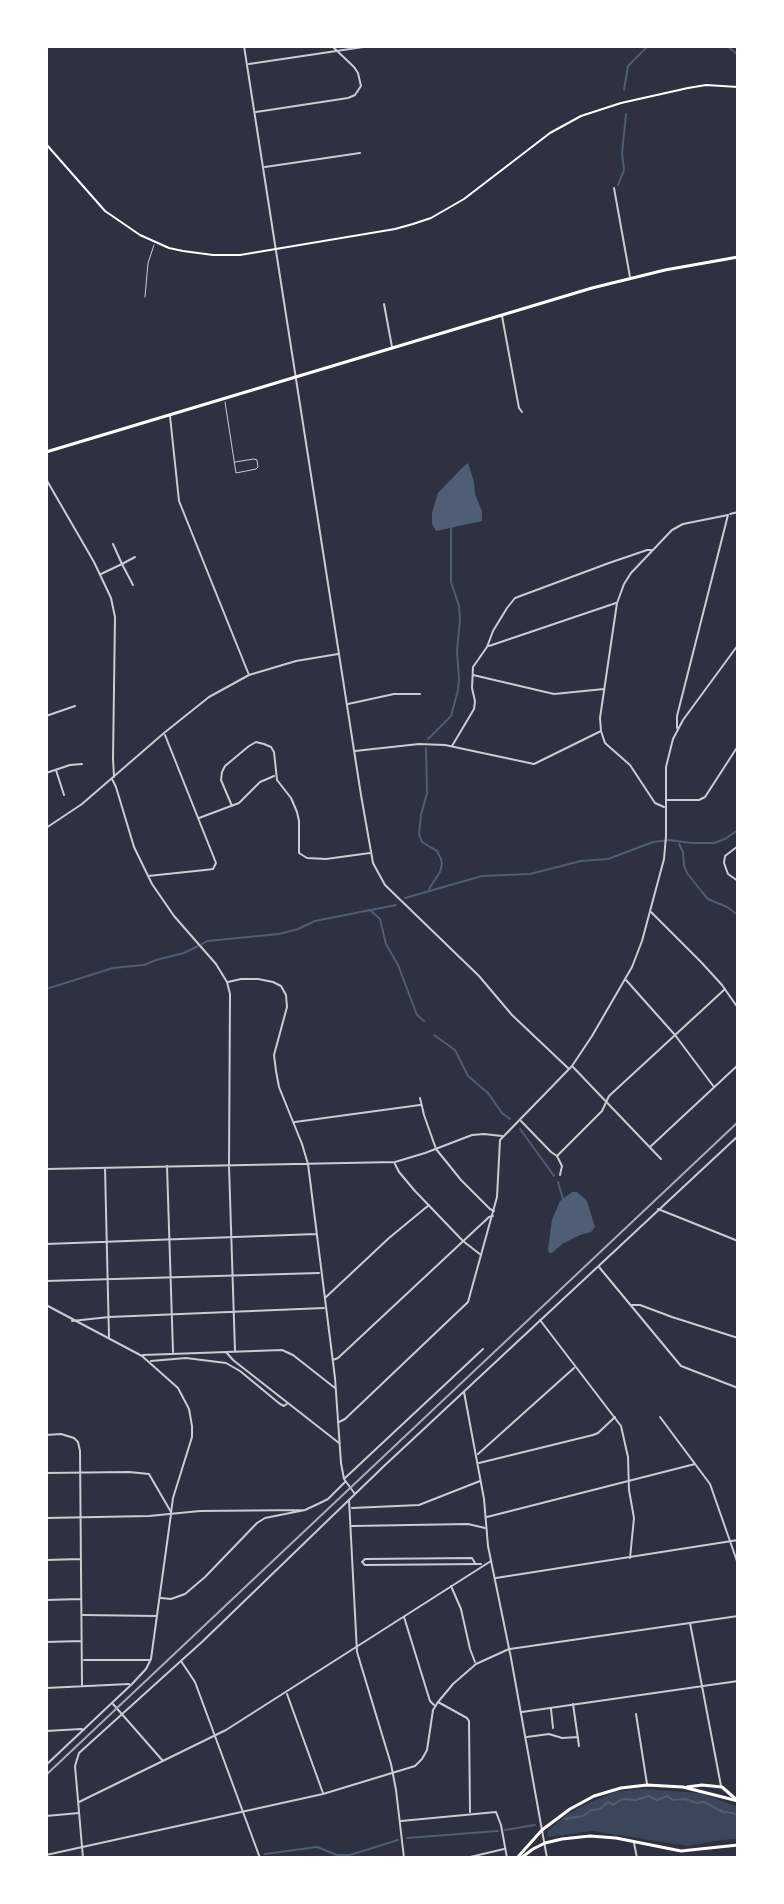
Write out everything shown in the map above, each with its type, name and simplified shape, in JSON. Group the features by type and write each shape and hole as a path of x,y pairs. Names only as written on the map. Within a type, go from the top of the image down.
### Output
{"main road":[{"path":"46,144 105,211 155,243 183,251 240,255 395,229 431,218 464,199 550,133 581,116 598,109 696,86 738,87"},
{"path":"46,452 592,288 738,257"},
{"path":"519,1858 542,1830 560,1816 594,1796 621,1788 647,1785 722,1787 738,1801"},
{"path":"683,1787 738,1801"},
{"path":"519,1858 545,1843 590,1836 681,1851 738,1845"}],"street":[{"path":"244,46 370,853 377,873 385,885 479,976 512,1015 570,1067 661,1159"},
{"path":"255,113 355,95 361,86 358,73 332,46"},
{"path":"247,65 370,46"},
{"path":"263,167 360,153"},
{"path":"614,188 630,278"},
{"path":"384,304 392,348"},
{"path":"502,315 522,412"},
{"path":"170,415 179,501 249,675"},
{"path":"46,479 111,598 115,617 113,778 134,847 147,876 174,916 216,964 227,982 231,1012 229,1166 235,1351"},
{"path":"666,807 655,803 630,765 605,743 601,731 600,718 617,603 631,573 672,530 679,525 738,512"},
{"path":"677,728 677,716 728,515"},
{"path":"113,544 133,585"},
{"path":"452,746 474,709 473,667 515,598 622,558 652,551"},
{"path":"100,575 135,557"},
{"path":"487,647 617,603"},
{"path":"339,1422 468,1302 494,1211 499,1146 503,1137 570,1067 592,1036 638,953 665,848 669,750 677,728 738,645"},
{"path":"46,828 82,804 209,697 249,675 296,661 340,654"},
{"path":"472,675 554,694 604,689"},
{"path":"347,704 394,694 420,694"},
{"path":"46,716 75,706"},
{"path":"354,751 419,744 452,746 534,764 601,731"},
{"path":"147,876 213,869 216,863 164,733"},
{"path":"232,806 221,780 225,766 256,742 271,747 276,775 297,812 299,853 303,856 336,858 370,853"},
{"path":"665,800 699,800 705,797 738,746"},
{"path":"46,773 82,764"},
{"path":"56,770 64,795"},
{"path":"199,818 232,806 244,799 260,782 276,775"},
{"path":"738,846 725,856 724,863 728,874 738,881"},
{"path":"650,911 679,938 738,1008"},
{"path":"227,982 241,979 273,982 281,986 286,995 287,1007 274,1055 279,1087 308,1164 345,1480 355,1494"},
{"path":"625,979 675,1035 714,1087"},
{"path":"557,1156 602,1111 605,1101 725,989"},
{"path":"650,1148 738,1065"},
{"path":"420,1098 436,1149 469,1188 494,1211"},
{"path":"294,1122 422,1105"},
{"path":"519,1120 557,1156 562,1166 560,1175"},
{"path":"46,1169 395,1162 472,1135 503,1137"},
{"path":"83,1858 75,1766 79,1753 181,1661 463,1391 738,1136"},
{"path":"395,1162 404,1179 463,1241 482,1256"},
{"path":"167,1166 173,1353"},
{"path":"105,1168 108,1338"},
{"path":"324,1298 429,1205"},
{"path":"658,1209 738,1241"},
{"path":"332,1361 493,1216"},
{"path":"46,1244 317,1234"},
{"path":"598,1266 681,1366 738,1388"},
{"path":"46,1281 320,1273"},
{"path":"46,1305 150,1362 178,1388 185,1400 191,1418 192,1437 173,1498 151,1659 132,1684 46,1765"},
{"path":"630,1305 640,1305 738,1338"},
{"path":"72,1321 325,1308"},
{"path":"540,1320 621,1426 626,1442 634,1518 630,1558"},
{"path":"142,1356 274,1349 287,1351 335,1388"},
{"path":"160,1598 171,1599 185,1594 250,1528 265,1518 305,1510 328,1499 483,1349"},
{"path":"226,1352 340,1444"},
{"path":"150,1362 186,1358 226,1363 280,1404 284,1406 288,1403"},
{"path":"477,1455 575,1367"},
{"path":"463,1391 477,1455 491,1561 547,1858"},
{"path":"478,1463 593,1435 615,1417"},
{"path":"660,1417 710,1484 738,1564"},
{"path":"46,1435 61,1434 76,1439 80,1451 82,1686"},
{"path":"486,1518 695,1464"},
{"path":"46,1473 149,1474 171,1513"},
{"path":"350,1508 419,1505 481,1481"},
{"path":"349,1499 356,1646 393,1773 404,1858"},
{"path":"46,1518 149,1516 252,1509 305,1510"},
{"path":"351,1526 468,1524 486,1529"},
{"path":"495,1578 738,1540"},
{"path":"475,1563 472,1558 365,1559 362,1562 365,1565 484,1565"},
{"path":"46,1560 81,1559"},
{"path":"78,1802 215,1736 491,1561"},
{"path":"451,1586 461,1609 476,1664"},
{"path":"46,1600 82,1599"},
{"path":"82,1615 158,1616"},
{"path":"403,1616 434,1706"},
{"path":"46,1855 323,1794 415,1766 427,1750 434,1706 476,1664 509,1649 738,1616"},
{"path":"690,1623 722,1787"},
{"path":"46,1642 82,1640"},
{"path":"82,1660 151,1659"},
{"path":"181,1661 195,1682 260,1858"},
{"path":"521,1712 738,1681"},
{"path":"46,1688 132,1684"},
{"path":"286,1692 323,1794"},
{"path":"438,1702 469,1721 470,1814"},
{"path":"112,1703 163,1761"},
{"path":"573,1704 579,1746"},
{"path":"551,1708 553,1728"},
{"path":"636,1714 647,1785"},
{"path":"46,1731 84,1730"},
{"path":"526,1737 549,1734 562,1738 578,1737"},
{"path":"400,1821 496,1812 507,1858"},
{"path":"46,1816 79,1813"},
{"path":"634,1842 637,1858"},
{"path":"466,1858 505,1849"}],"lane":[{"path":"145,297 148,263 155,243"},
{"path":"224,399 236,473 258,467 254,459 235,462"}],"shaded area":[{"path":"468,463 482,521 436,531 432,524 432,512 438,493"},
{"path":"577,1192 587,1201 595,1227 549,1253 552,1220 560,1201"},
{"path":"643,1789 700,1793 738,1807 738,1839 688,1846 593,1831 547,1835 566,1815 586,1804 615,1792"}],"waterway":[{"path":"624,90 628,66 648,46"},
{"path":"727,46 738,55"},
{"path":"618,185 624,170 622,153 626,114"},
{"path":"428,739 451,716 458,690 460,620 451,582 451,528"},
{"path":"426,748 427,793 419,834 422,842 437,851 442,864 429,889"},
{"path":"405,898 482,876 530,874 581,861 608,859 653,842 714,843 738,830"},
{"path":"679,844 687,873 702,892 708,899 738,915"},
{"path":"202,944 279,934 315,921 396,905"},
{"path":"370,910 380,919 386,944 398,965 417,1015 424,1021"},
{"path":"46,989 113,968 144,965 198,946"},
{"path":"434,1035 455,1050 468,1076 488,1093 510,1119"},
{"path":"520,1129 554,1176"},
{"path":"558,1182 563,1199"},
{"path":"565,1819 583,1816 608,1802 613,1805 622,1799 636,1800 648,1796 657,1800 667,1796 673,1800 704,1802 738,1816"},
{"path":"505,1830 535,1825"},
{"path":"407,1838 498,1831"},
{"path":"265,1854 317,1847 337,1855 350,1855 398,1840"}],"railway":[{"path":"46,1775 738,1122"}]}
